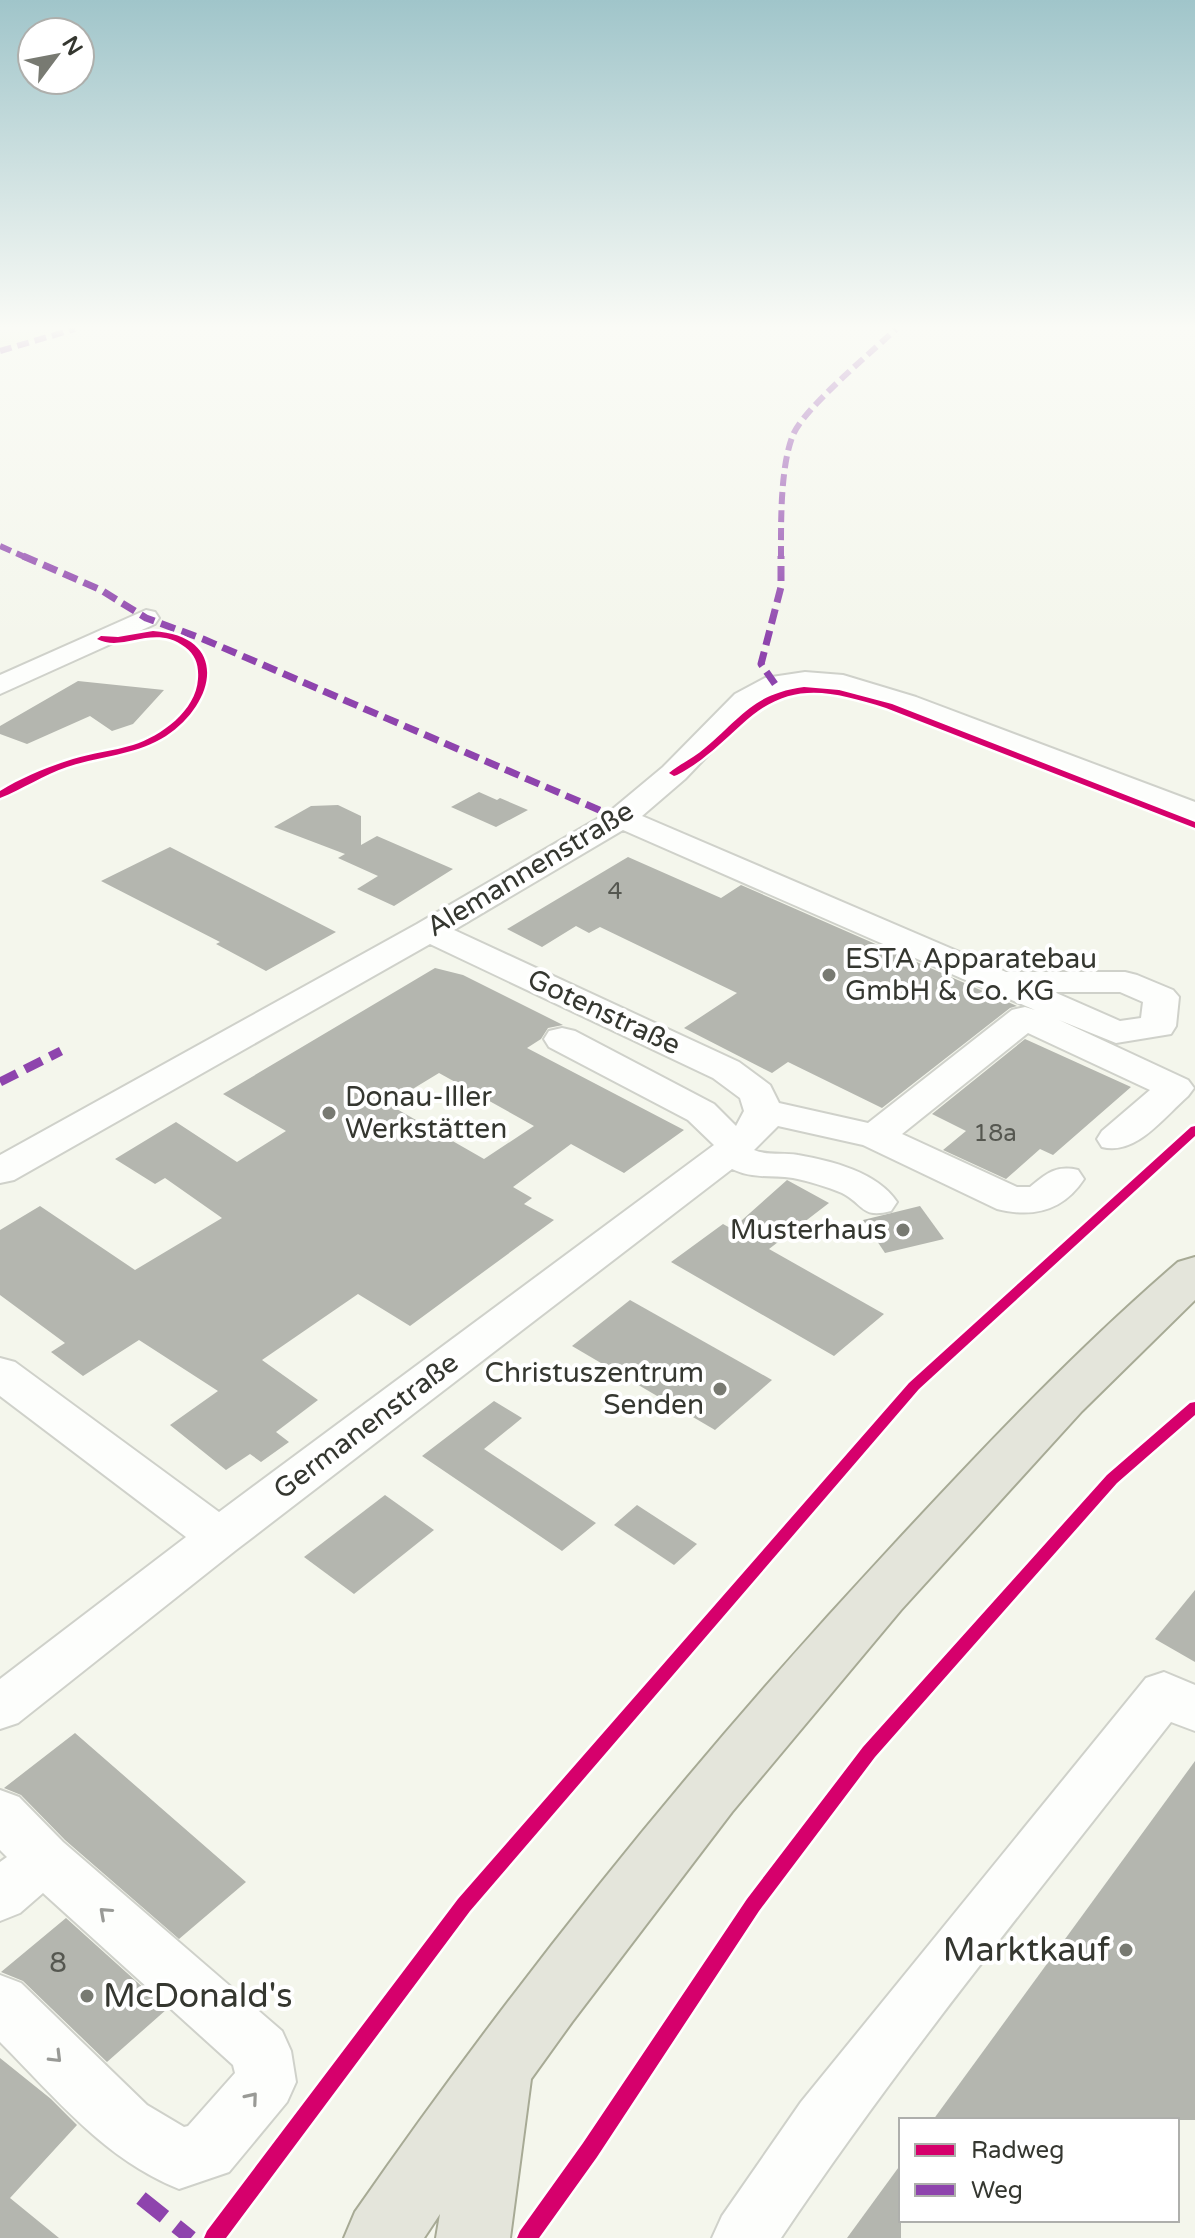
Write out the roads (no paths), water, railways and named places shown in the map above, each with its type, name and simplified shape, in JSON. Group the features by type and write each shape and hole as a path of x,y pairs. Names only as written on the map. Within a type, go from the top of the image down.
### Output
{"main road":[{"path":"381,2238 497,2070 678,1833 835,1644 1018,1445 1142,1318 1195,1273"},
{"path":"473,2238 497,2070"}],"street":[{"path":"0,686 146,618"},
{"name":"Alemannenstraße","path":"0,1171 429,931 620,819 674,773 745,700 775,684 805,680 843,683 906,703 1195,813"},
{"path":"620,819 998,982"},
{"name":"Gotenstraße","path":"429,931 726,1070 757,1093 743,1136"},
{"path":"875,1136 1025,1018 1175,1088 1116,1139"},
{"path":"562,1039 701,1112 724,1135 875,1136 1011,1200 1040,1200 1064,1179"},
{"path":"743,1136 757,1166 795,1166 857,1185 877,1202"},
{"name":"Germanenstraße","path":"0,1708 743,1136"},
{"path":"0,1373 219,1537"},
{"path":"744,2238 823,2123 892,2033 1164,1693 1195,1710"},
{"path":"0,1813 44,1859 261,2051 266,2082 207,2151 179,2159 125,2126 0,2002"},
{"path":"0,1896 44,1859"}],"place":[{"name":"ESTA Apparatebau GmbH & Co. KG","path":"829,975"},
{"name":"Donau-Iller Werkstätten","path":"329,1113"},
{"name":"Musterhaus","path":"903,1230"},
{"name":"Christuszentrum Senden","path":"720,1389"},
{"name":"Marktkauf","path":"1126,1950"},
{"name":"McDonald's","path":"87,1996"}]}
